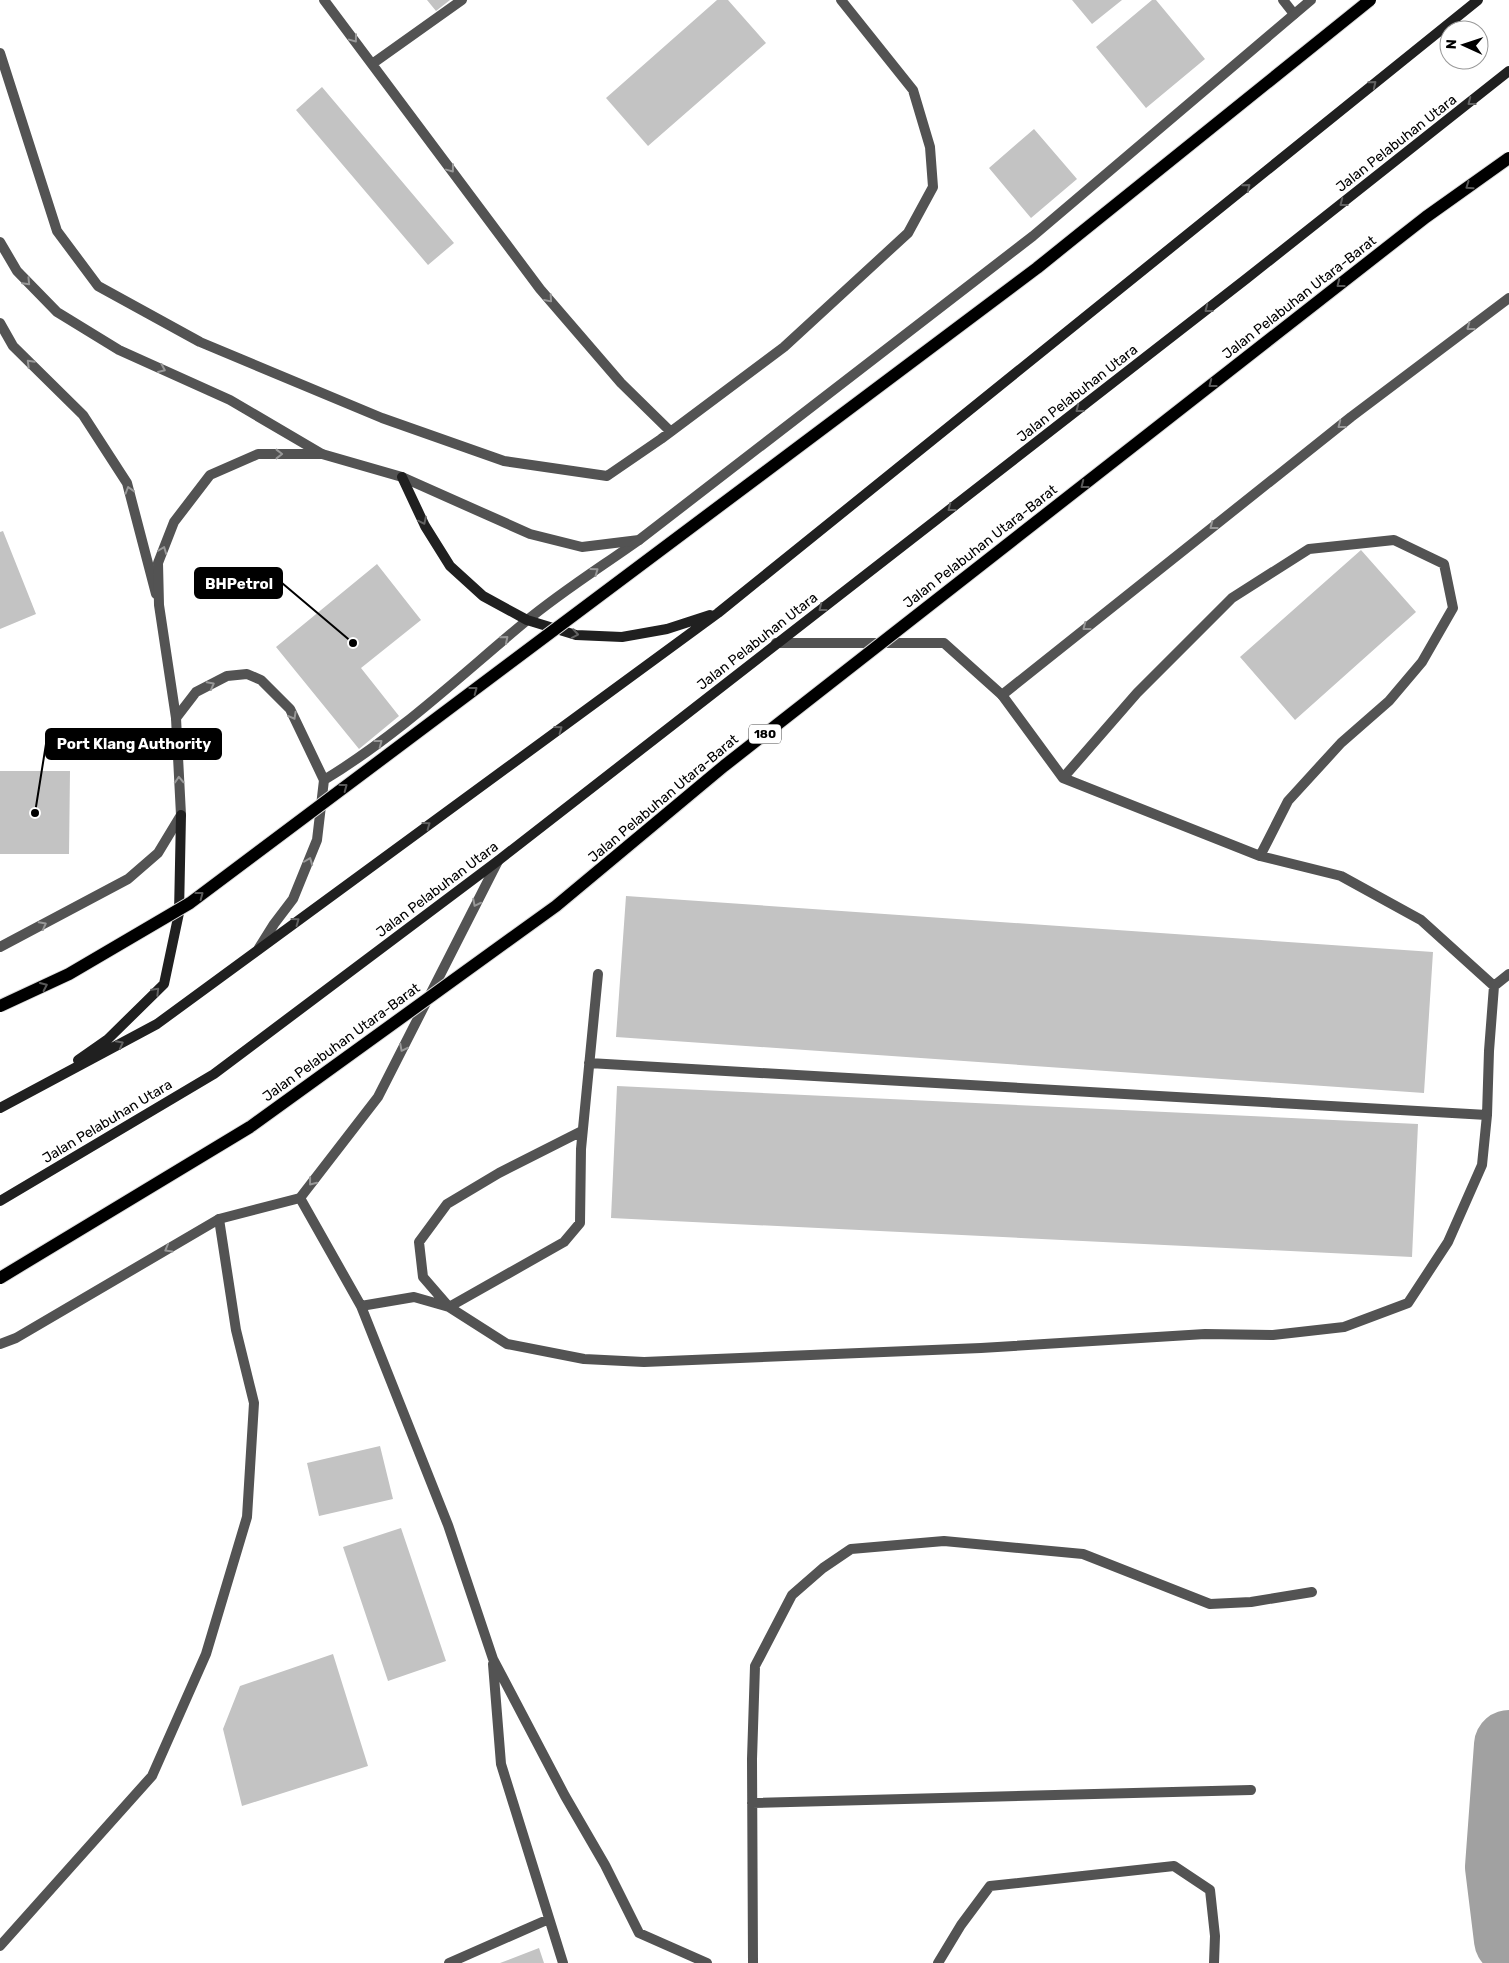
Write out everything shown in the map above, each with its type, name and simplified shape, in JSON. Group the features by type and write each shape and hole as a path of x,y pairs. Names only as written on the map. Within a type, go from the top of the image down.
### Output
{"main road":[{"path":"0,1006 69,974 190,903 1037,268 1370,0"},
{"path":"0,1108 157,1024 718,613 1478,0"},
{"name":"Jalan Pelabuhan Utara","path":"0,1201 214,1074 498,860 1246,279 1509,71"},
{"name":"Jalan Pelabuhan Utara-Barat","path":"0,1278 250,1127 556,906 724,766 1426,216 1509,158"},
{"path":"402,477 425,526 450,566 484,596 527,620 576,635 622,637 667,629 718,613"},
{"path":"38,1088 108,1039 164,984 179,913 181,815"}],"street":[{"path":"324,0 540,289 621,383 670,431"},
{"path":"372,64 462,0"},
{"path":"0,53 57,230 98,286 200,342 382,418 504,461 607,476 784,347 908,233 933,187 930,147 913,90 841,0"},
{"path":"1283,0 1294,14"},
{"path":"324,780 355,761 406,722 527,620 639,540 1033,236 1311,0"},
{"path":"0,242 17,271 57,312 119,350 230,400 322,454 402,477 530,534 582,547 639,540"},
{"path":"1002,694 1344,423 1509,298"},
{"path":"0,323 12,346 83,415 127,483 159,605 176,718 181,815 158,853 128,879 0,947"},
{"path":"159,605 158,563 174,522 210,474 258,454 322,454"},
{"path":"1063,778 1137,693 1232,598 1309,550 1394,540 1444,564 1453,608 1422,662 1389,701 1341,743 1288,801 1260,856"},
{"path":"776,643 944,643 1002,694 1063,778 1260,856 1342,876 1421,920 1494,986"},
{"path":"176,718 196,692 227,676 247,674 261,680 290,709 324,780 318,840 293,899 259,948"},
{"path":"0,1344 16,1338 219,1219 300,1198 378,1097 498,860"},
{"path":"361,1306 414,1297 449,1307 564,1242 580,1223 582,1131 598,974"},
{"path":"582,1131 499,1173 447,1204 419,1242 423,1277 449,1307 507,1344 584,1358 644,1362 981,1348 1205,1334 1273,1335 1344,1328 1408,1303 1448,1242 1482,1165 1487,1115 1494,986 1509,974"},
{"path":"589,1063 1487,1115"},
{"path":"300,1198 361,1306 448,1525 492,1659 565,1796 605,1865 639,1933 707,1963"},
{"path":"0,1946 152,1776 209,1645 247,1518 254,1403 236,1330 219,1219"},
{"path":"753,1963 752,1803 755,1666 792,1595 823,1568 851,1549 944,1541 1084,1554 1210,1604 1252,1602 1312,1592"},
{"path":"492,1659 500,1764 563,1963"},
{"path":"752,1803 1251,1790"},
{"path":"938,1963 961,1925 990,1886 1174,1866 1210,1890 1215,1936 1214,1963"},
{"path":"449,1963 550,1920"}],"building":[{"path":"427,0 450,0 436,11"},
{"path":"717,0 728,0 766,43 648,146 606,98"},
{"path":"1072,0 1122,0 1092,24"},
{"path":"1152,0 1156,0 1205,59 1146,108 1096,47"},
{"path":"322,87 454,243 428,265 296,110"},
{"path":"1034,129 1077,179 1031,218 989,168"},
{"path":"3,531 36,614 0,629 0,532"},
{"path":"1361,550 1416,612 1295,720 1240,657"},
{"path":"377,564 421,620 361,668 399,716 359,749 276,647"},
{"path":"0,771 70,771 69,854 0,854"},
{"path":"626,896 1433,952 1424,1093 616,1037"},
{"path":"617,1086 1418,1124 1412,1257 611,1218"},
{"path":"380,1446 393,1499 319,1516 307,1463"},
{"path":"401,1528 446,1661 388,1681 343,1547"},
{"path":"333,1654 368,1766 242,1806 223,1729 240,1686"},
{"path":"539,1948 544,1963 500,1963"}],"waterway":[{"path":"1509,1745 1500,1867 1509,1940"}],"place":[{"name":"BHPetrol","path":"353,643"},
{"name":"Port Klang Authority","path":"35,813"}]}
